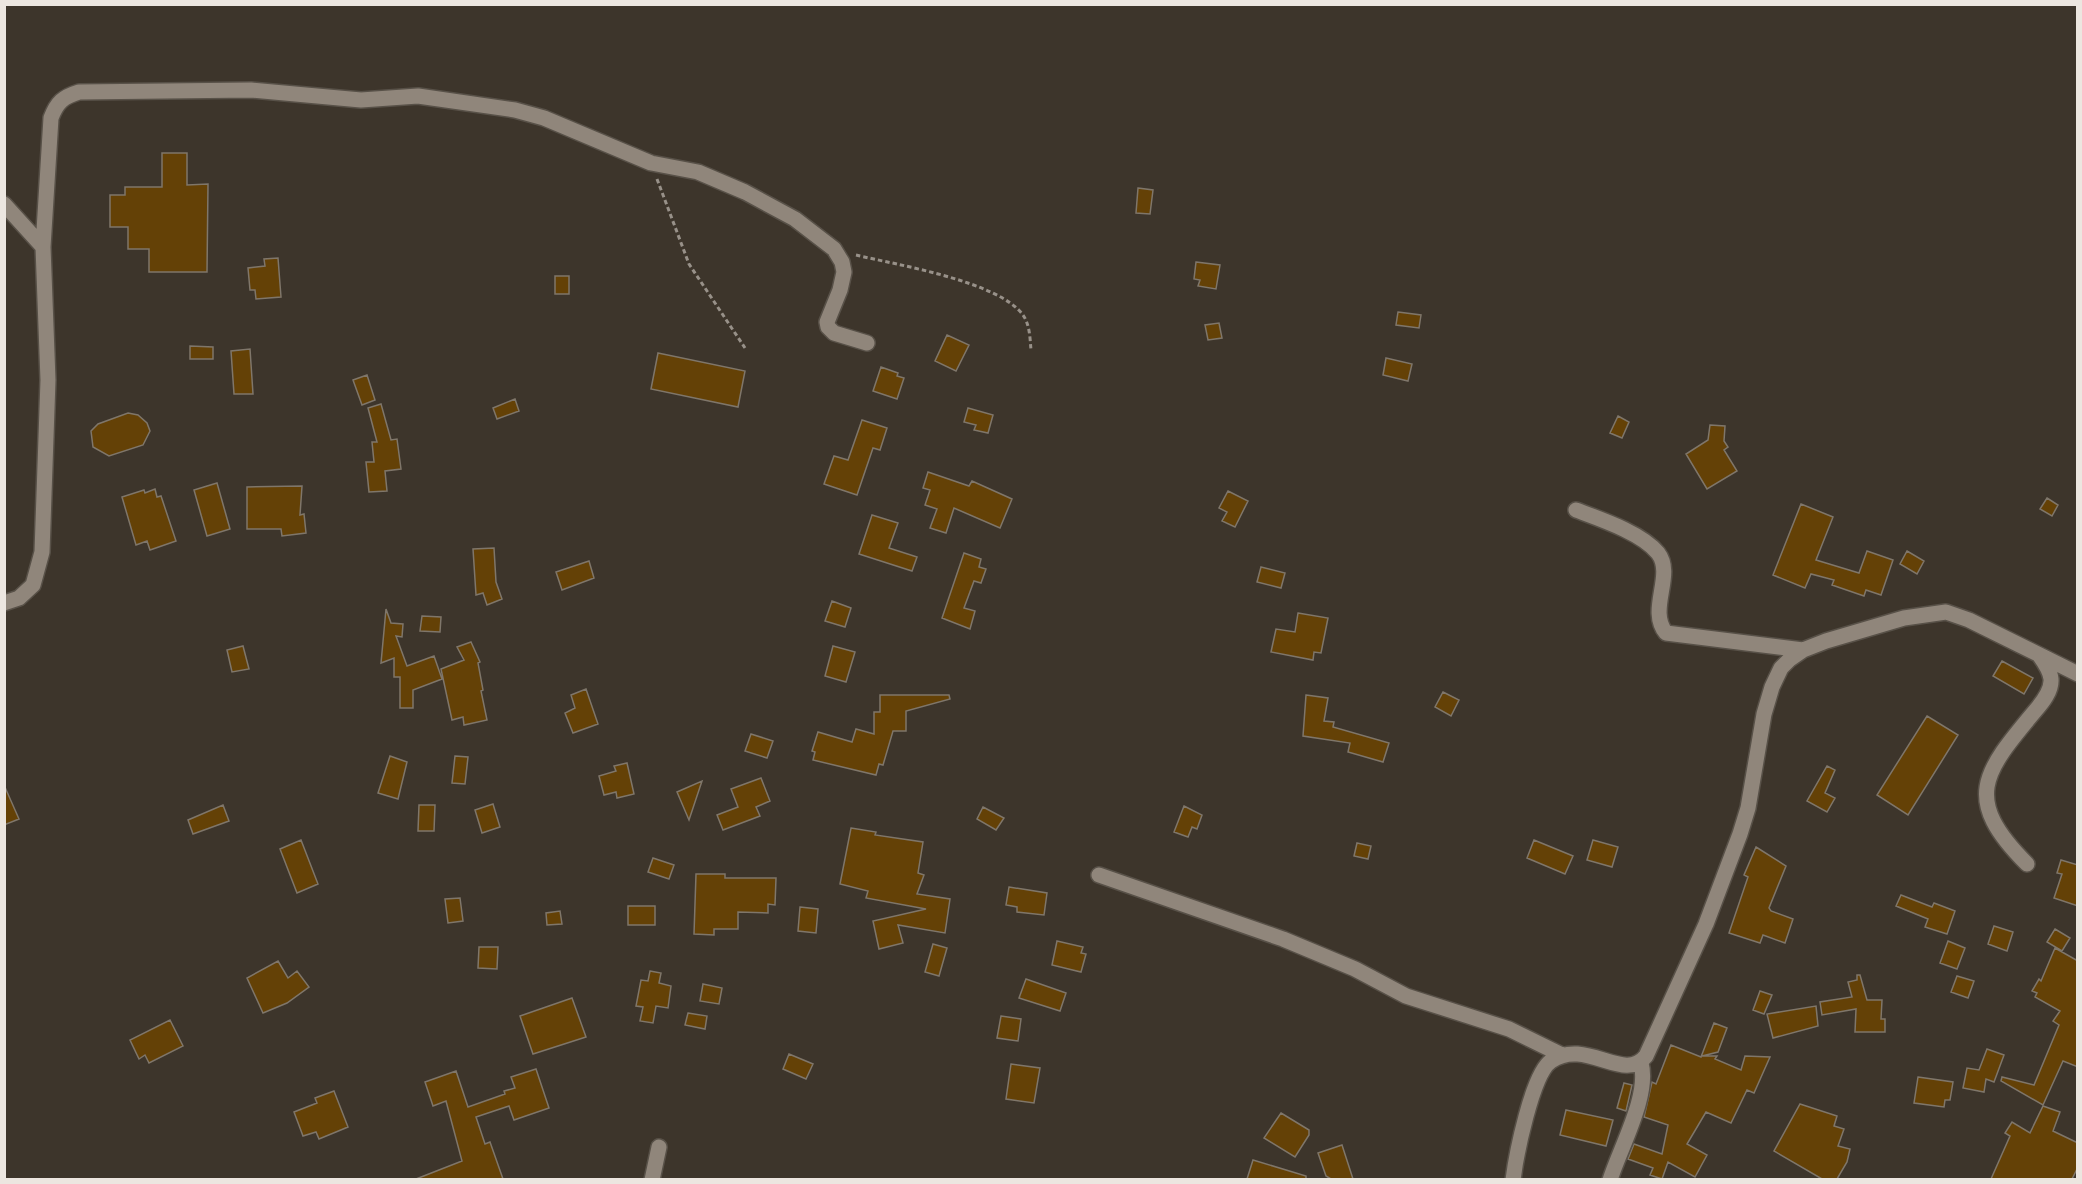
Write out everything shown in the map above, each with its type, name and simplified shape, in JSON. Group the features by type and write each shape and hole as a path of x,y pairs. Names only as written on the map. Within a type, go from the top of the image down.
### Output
{"street":[{"path":"4,603 19,598 33,585 42,552 48,380 43,246 51,118 56,105 64,97 79,92 251,90 349,99 418,96 515,110 544,118 651,163 681,167 745,192 795,219 834,249 842,262 843,272 828,327 834,333 867,344"},
{"path":"4,204 43,246"},
{"path":"1576,510 1621,528 1659,554 1662,567 1659,617 1666,633 1678,636 1752,641 1803,650"},
{"path":"1610,1179 1640,1095 1643,1080 1641,1063 1706,924 1740,834 1748,808 1764,714 1772,687 1781,668 1803,650 1904,618 1946,612 1969,620 2078,674"},
{"path":"2027,864 2005,842 1995,825 1985,791 1988,773 2001,751 2048,694 2052,681 2050,671 2039,655"},
{"path":"1099,875 1283,939 1355,969 1406,996 1509,1029 1562,1055 1587,1054 1625,1066 1641,1063"},
{"path":"1513,1179 1537,1083 1549,1063 1562,1055"},
{"path":"652,1179 659,1147"}],"path":[{"path":"651,163 689,264 745,348"},
{"path":"834,249 924,270 1001,297 1024,315 1031,350"}],"building":[{"path":"162,153 187,153 187,185 208,184 207,272 149,272 149,249 128,249 128,227 110,227 110,195 125,195 125,187 162,187"},
{"path":"1138,188 1153,190 1150,214 1136,213"},
{"path":"278,258 281,297 256,299 255,290 250,290 248,268 265,266 264,259"},
{"path":"1196,262 1220,265 1216,289 1198,286 1200,280 1194,279"},
{"path":"555,276 569,276 569,294 555,294"},
{"path":"1398,312 1421,315 1419,328 1396,325"},
{"path":"1219,323 1222,338 1208,340 1205,325"},
{"path":"947,335 969,345 956,371 935,361"},
{"path":"190,346 213,347 213,359 190,359"},
{"path":"250,349 253,394 234,394 231,351"},
{"path":"658,353 745,371 738,407 651,389"},
{"path":"1386,358 1412,364 1408,381 1383,375"},
{"path":"881,367 898,373 897,376 904,378 897,399 873,391"},
{"path":"367,375 375,400 362,405 353,380"},
{"path":"515,399 519,411 497,419 493,408"},
{"path":"381,404 391,440 397,439 401,469 385,471 387,491 369,492 366,462 374,462 372,442 377,442 368,408"},
{"path":"968,408 993,415 988,433 974,430 976,425 964,422"},
{"path":"128,413 138,415 147,423 150,431 143,445 109,456 93,447 91,431 98,424"},
{"path":"1618,416 1629,422 1622,438 1610,433"},
{"path":"862,420 887,428 880,450 873,448 857,495 824,484 834,456 848,460"},
{"path":"1710,425 1725,426 1724,441 1728,447 1724,450 1737,471 1707,489 1686,454 1708,440"},
{"path":"928,472 969,486 972,481 1012,499 1000,528 954,508 946,533 930,528 937,509 925,505 930,490 923,488"},
{"path":"217,483 230,529 207,536 194,490"},
{"path":"302,486 300,515 304,514 306,533 282,536 281,529 247,529 247,487"},
{"path":"155,489 157,497 161,496 176,541 150,550 147,541 136,545 122,497"},
{"path":"1228,491 1248,501 1235,527 1222,521 1227,512 1219,508"},
{"path":"2047,498 2058,505 2052,516 2040,509"},
{"path":"1801,504 1833,517 1816,560 1859,573 1867,551 1893,560 1881,595 1866,590 1864,596 1832,585 1834,580 1811,574 1805,588 1773,575"},
{"path":"872,515 898,523 889,548 917,557 912,571 859,554"},
{"path":"494,548 496,582 502,599 487,605 483,593 476,595 473,549"},
{"path":"1907,551 1924,561 1917,574 1900,564"},
{"path":"964,553 981,559 979,567 986,569 981,583 974,581 964,608 975,611 970,629 942,618"},
{"path":"589,561 594,578 562,590 556,572"},
{"path":"1261,567 1285,573 1281,588 1257,582"},
{"path":"832,601 851,608 845,627 825,621"},
{"path":"386,609 391,623 403,624 402,637 396,636 407,666 434,656 442,679 413,690 413,708 400,708 400,677 394,677 394,658 381,663"},
{"path":"1298,613 1328,618 1321,653 1314,652 1313,660 1271,652 1276,629 1295,632"},
{"path":"422,616 441,617 440,632 420,631"},
{"path":"471,642 480,662 478,663 483,690 481,691 487,720 464,725 463,717 452,720 441,669 464,660 457,647"},
{"path":"243,646 249,669 232,672 227,650"},
{"path":"833,646 855,652 846,682 825,676"},
{"path":"2002,661 2033,678 2024,694 1993,676"},
{"path":"586,689 598,724 573,733 565,713 575,708 571,695"},
{"path":"1443,692 1459,700 1451,716 1435,707"},
{"path":"880,695 949,695 950,699 906,711 906,731 893,731 883,765 879,764 876,775 813,760 815,752 812,751 818,732 852,742 856,729 874,734 874,712 880,712"},
{"path":"1306,695 1328,698 1324,721 1334,722 1333,727 1389,743 1383,762 1348,752 1350,743 1303,736"},
{"path":"1927,716 1958,735 1908,815 1877,795"},
{"path":"751,734 773,741 767,758 745,751"},
{"path":"390,756 407,762 398,799 378,793"},
{"path":"455,756 468,757 465,784 452,783"},
{"path":"627,763 634,794 617,798 616,792 604,795 599,776 616,771 614,766"},
{"path":"1827,766 1835,770 1825,793 1835,798 1827,812 1807,801"},
{"path":"761,778 770,801 756,807 760,816 723,830 717,815 738,807 731,789"},
{"path":"702,781 689,820 677,792"},
{"path":"4,785 19,819 4,825"},
{"path":"493,804 500,827 482,833 475,810"},
{"path":"223,805 229,821 193,834 188,820"},
{"path":"419,805 435,805 434,831 418,831"},
{"path":"1184,806 1202,815 1197,829 1192,827 1188,837 1174,832"},
{"path":"983,807 1004,818 996,830 977,819"},
{"path":"851,828 876,832 875,835 923,842 918,873 924,875 917,894 950,899 945,933 898,925 903,943 879,949 873,921 926,909 866,898 868,891 840,884"},
{"path":"301,840 318,884 297,893 280,849"},
{"path":"1534,840 1573,856 1565,874 1527,858"},
{"path":"1593,840 1618,847 1612,867 1587,860"},
{"path":"1357,843 1371,846 1368,859 1354,856"},
{"path":"1756,847 1786,866 1769,908 1771,911 1793,919 1785,943 1763,935 1760,943 1729,933 1748,877 1744,875"},
{"path":"653,858 674,865 669,879 648,872"},
{"path":"2061,860 2078,865 2078,906 2054,898 2062,874 2057,873"},
{"path":"696,874 725,874 725,878 776,878 775,905 768,904 768,913 738,912 738,929 714,929 714,935 694,934"},
{"path":"1009,887 1047,893 1044,915 1017,912 1017,907 1006,905"},
{"path":"1901,895 1932,907 1934,903 1955,911 1947,934 1925,927 1928,919 1896,906"},
{"path":"460,898 463,921 448,923 445,899"},
{"path":"628,906 655,906 655,925 628,925"},
{"path":"800,907 818,909 816,933 798,931"},
{"path":"560,911 562,924 547,925 546,913"},
{"path":"1994,926 2013,932 2007,951 1988,944"},
{"path":"2055,929 2070,938 2062,951 2047,942"},
{"path":"1057,941 1083,947 1081,953 1086,954 1081,972 1052,965"},
{"path":"1948,941 1965,948 1957,969 1940,963"},
{"path":"933,944 947,948 939,976 925,972"},
{"path":"479,947 498,947 497,969 478,968"},
{"path":"2055,948 2078,961 2078,1067 2063,1061 2043,1105 2001,1081 2002,1077 2034,1085 2059,1025 2053,1021 2060,1011 2035,997 2037,993 2032,991 2039,979 2041,981"},
{"path":"278,961 288,978 297,971 309,987 287,1003 263,1013 247,978"},
{"path":"650,971 661,973 659,983 671,986 668,1008 656,1006 653,1023 640,1021 643,1007 636,1006 641,980 648,981"},
{"path":"1857,975 1860,975 1867,1000 1882,1000 1881,1019 1885,1019 1885,1032 1855,1032 1856,1009 1822,1015 1820,1002 1852,997 1848,982 1857,980"},
{"path":"1957,976 1974,981 1968,998 1951,992"},
{"path":"1026,979 1066,993 1060,1011 1019,998"},
{"path":"703,984 722,988 719,1004 700,1001"},
{"path":"1760,991 1772,995 1764,1014 1753,1010"},
{"path":"572,998 586,1037 533,1054 520,1016"},
{"path":"1816,1006 1818,1026 1773,1038 1767,1014"},
{"path":"688,1013 707,1016 705,1029 685,1025"},
{"path":"1001,1016 1021,1019 1018,1041 997,1038"},
{"path":"170,1020 183,1046 149,1063 145,1055 139,1059 130,1040"},
{"path":"1714,1023 1727,1028 1718,1052 1702,1056 1717,1056 1715,1059 1741,1070 1745,1056 1770,1057 1754,1093 1747,1090 1731,1123 1706,1112 1687,1144 1707,1155 1695,1177 1668,1162 1662,1179 1650,1175 1653,1168 1628,1159 1634,1144 1662,1154 1668,1125 1644,1117 1652,1082 1656,1084 1671,1045 1701,1057"},
{"path":"1987,1049 2004,1055 1994,1082 1986,1079 1984,1092 1963,1088 1967,1068 1979,1070"},
{"path":"789,1054 813,1064 806,1079 783,1069"},
{"path":"1011,1064 1040,1068 1034,1103 1006,1099"},
{"path":"536,1069 549,1108 514,1120 509,1106 476,1117 485,1144 490,1142 503,1179 416,1179 462,1161 446,1101 433,1106 425,1082 456,1071 468,1107 505,1094 504,1091 515,1088 511,1077"},
{"path":"1918,1077 1953,1082 1950,1100 1945,1100 1944,1107 1914,1103"},
{"path":"1624,1083 1632,1085 1626,1111 1617,1108"},
{"path":"334,1091 348,1127 319,1139 316,1132 303,1136 294,1112 317,1103 315,1098"},
{"path":"1800,1104 1837,1116 1834,1126 1844,1129 1838,1146 1850,1149 1847,1162 1837,1179 1822,1179 1774,1151"},
{"path":"2043,1106 2060,1112 2053,1131 2078,1143 2078,1167 2072,1179 1991,1179 2010,1136 2005,1133 2012,1122 2030,1133"},
{"path":"1566,1110 1613,1120 1606,1146 1560,1135"},
{"path":"1281,1113 1309,1130 1309,1135 1295,1157 1264,1138"},
{"path":"1342,1145 1353,1179 1331,1179 1326,1176 1318,1153"},
{"path":"1253,1160 1306,1176 1306,1179 1247,1179"}]}
